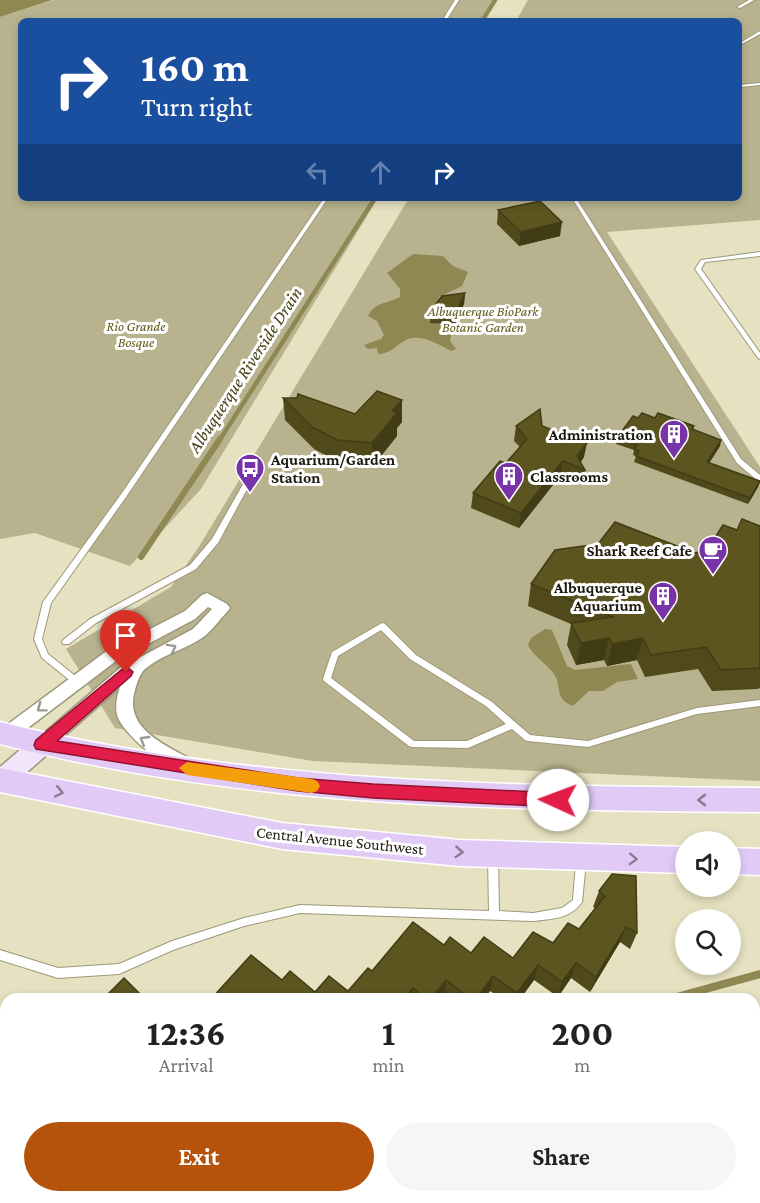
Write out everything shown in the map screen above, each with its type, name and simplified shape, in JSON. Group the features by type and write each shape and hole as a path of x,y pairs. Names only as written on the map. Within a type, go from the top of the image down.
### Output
{"main road":[{"path":"2,736 42,745 298,785 460,796 579,800 760,800"},
{"name":"Central Avenue Southwest","path":"0,780 282,836 493,854 675,860"},
{"path":"741,861 760,862"}],"street":[{"path":"0,780 117,679 198,633 222,608 207,599 190,615 110,657 2,736"},
{"path":"138,666 130,678 123,699 127,723 135,735 194,769"}],"lane":[{"path":"446,18 457,0"},
{"path":"740,7 752,0"},
{"path":"742,43 760,32"},
{"path":"742,86 760,84"},
{"path":"76,681 45,656 38,639 47,602 124,495 324,201"},
{"path":"576,201 739,461 760,479"},
{"path":"760,254 715,258 703,261 698,269 760,357"},
{"path":"66,642 93,621 193,567 215,541 257,465"},
{"path":"512,724 468,744 412,744 327,679 335,654 382,626 413,657 489,704 512,724 528,738 588,744 698,711 760,703"},
{"path":"493,854 494,916"},
{"path":"0,955 58,973 118,969 193,939 244,922 300,909 533,917 564,912 577,902 581,857"}],"green space":[{"name":"Rio Grande Bosque","path":"53,0 498,0 487,18 18,18 18,201 376,201 201,489 130,566 35,533 0,539 0,17"},
{"name":"Albuquerque BioPark Botanic Garden","path":"528,0 760,0 760,220 607,232 760,467 760,781 313,761 115,728 66,649 171,587 200,545 407,201 742,201 742,18 518,18"}],"shaded area":[{"path":"0,0 52,0 0,17"},
{"path":"413,254 443,256 453,266 468,272 462,286 439,297 438,306 428,316 433,323 449,326 452,332 450,341 456,349 451,351 428,340 415,338 378,354 377,348 368,349 364,345 381,339 384,335 377,321 368,316 378,305 400,297 400,289 387,273"},
{"path":"545,629 552,630 567,666 575,670 631,664 638,679 617,682 603,691 589,691 573,706 567,703 561,696 554,674 528,645 531,638"}],"building":[{"path":"540,201 562,222 521,232 498,210"},
{"path":"465,293 455,314 431,311 442,296"},
{"path":"377,391 402,400 392,411 397,413 372,443 337,440 312,427 283,398 297,398 298,394 355,414"},
{"path":"540,409 542,426 587,443 577,456 585,470 563,461 521,513 473,493 500,461 506,463 527,439 516,426"},
{"name":"Administration","path":"642,413 655,418 658,413 694,426 692,429 721,440 707,462 760,481 750,498 636,456 639,451 634,449 637,445 617,438 633,416 638,418"},
{"name":"Albuquerque Aquarium","path":"742,519 760,526 760,668 721,670 706,647 651,655 643,638 612,644 609,638 581,643 571,623 613,617 531,584 555,550 598,544 615,522 695,553 707,550 723,525 737,530"},
{"path":"612,874 636,876 637,933 626,927 596,977 576,963 562,982 538,965 517,993 493,976 480,993 463,993 446,980 436,993 419,993 413,988 409,993 216,993 251,955 282,980 290,971 315,992 329,976 348,991 368,968 372,971 413,922 444,945 450,937 471,953 484,937 513,958 533,932 553,943 568,923 579,929 605,896 599,891"},
{"path":"124,978 139,993 109,993"}],"waterway":[{"name":"Albuquerque Riverside Drain","path":"484,18 495,0"},
{"name":"Albuquerque Riverside Drain","path":"219,441 373,201"},
{"name":"Albuquerque Riverside Drain","path":"141,557 220,439"},
{"path":"691,993 760,974"}],"slow traffic":[{"path":"187,768 312,786"}],"place":[{"name":"Administration","path":"674,460"},
{"name":"Aquarium/Garden Station","path":"250,494"},
{"name":"Classrooms","path":"509,502"},
{"name":"Shark Reef Cafe","path":"713,576"},
{"name":"Albuquerque Aquarium","path":"663,622"}],"route":[{"path":"126,672 42,745 298,785 558,800"}]}
